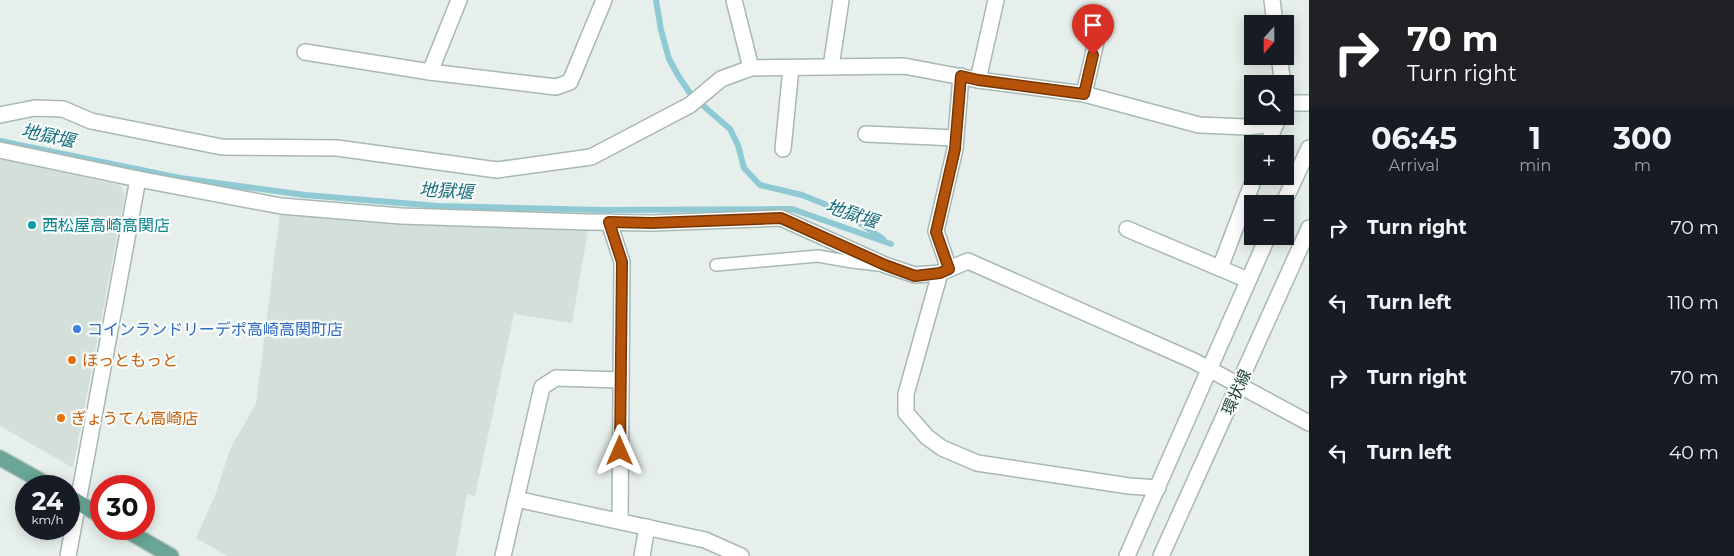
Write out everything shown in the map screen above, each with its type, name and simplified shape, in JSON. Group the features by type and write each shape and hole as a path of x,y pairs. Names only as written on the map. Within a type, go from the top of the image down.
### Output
{"main road":[{"path":"0,458 30,475"},
{"path":"143,540 171,556"}],"street":[{"path":"430,72 459,0"},
{"path":"305,52 430,72 556,87 570,82 604,0"},
{"path":"734,0 751,68"},
{"path":"831,67 841,0"},
{"path":"978,80 996,0"},
{"path":"1272,0 1274,15"},
{"path":"1084,94 1102,16"},
{"path":"0,115 35,108 64,109 91,121 222,147 338,148 497,170 591,157 690,105 721,80 751,68 904,66 978,80 1084,94 1199,125 1247,127 1256,125"},
{"path":"782,149 791,68"},
{"path":"961,76 955,149 936,232 945,271 906,394 906,413 927,437 942,448 977,463 1129,486 1158,488"},
{"path":"1294,103 1309,103"},
{"path":"866,134 956,138"},
{"path":"1287,195 1309,148"},
{"path":"0,150 280,206 401,216 609,222 652,223 781,218 885,265 915,276 945,271 968,261 1210,369 1309,423"},
{"path":"78,475 138,179"},
{"path":"1220,268 1252,185"},
{"path":"609,222 622,262 620,522"},
{"name":"環状線","path":"1161,556 1305,245 1309,228"},
{"path":"1127,229 1248,280"},
{"name":"環状線","path":"1127,556 1264,245"},
{"path":"504,556 542,387 556,378 621,380"},
{"path":"516,499 705,540 741,556"},
{"path":"642,556 647,527"},
{"path":"68,556 69,540"}],"lane":[{"path":"716,265 818,256 885,265"}],"shaded area":[{"path":"0,159 120,185 125,194 73,468 0,426"},
{"path":"280,213 385,221 588,231 572,323 514,314 475,496 467,494 456,556 227,556 196,538 216,493 230,449 256,404"}],"waterway":[{"path":"656,0 661,30 669,59 679,77 692,96 730,129 738,145 744,168 760,185 802,195 844,212 883,239"},
{"name":"地獄堰","path":"0,141 180,178 305,195 438,206 603,210 792,209 891,244"}],"place":[{"name":"西松屋高崎高関店","path":"32,225"},
{"name":"コインランドリーデポ高崎高関町店","path":"77,329"},
{"name":"ほっともっと","path":"72,360"},
{"name":"ぎょうてん高崎店","path":"61,418"}],"route":[{"path":"620,451 622,262 609,222 652,223 781,218 885,265 915,276 940,273 949,269 936,232 955,149 961,76 1084,94 1093,55"}]}
